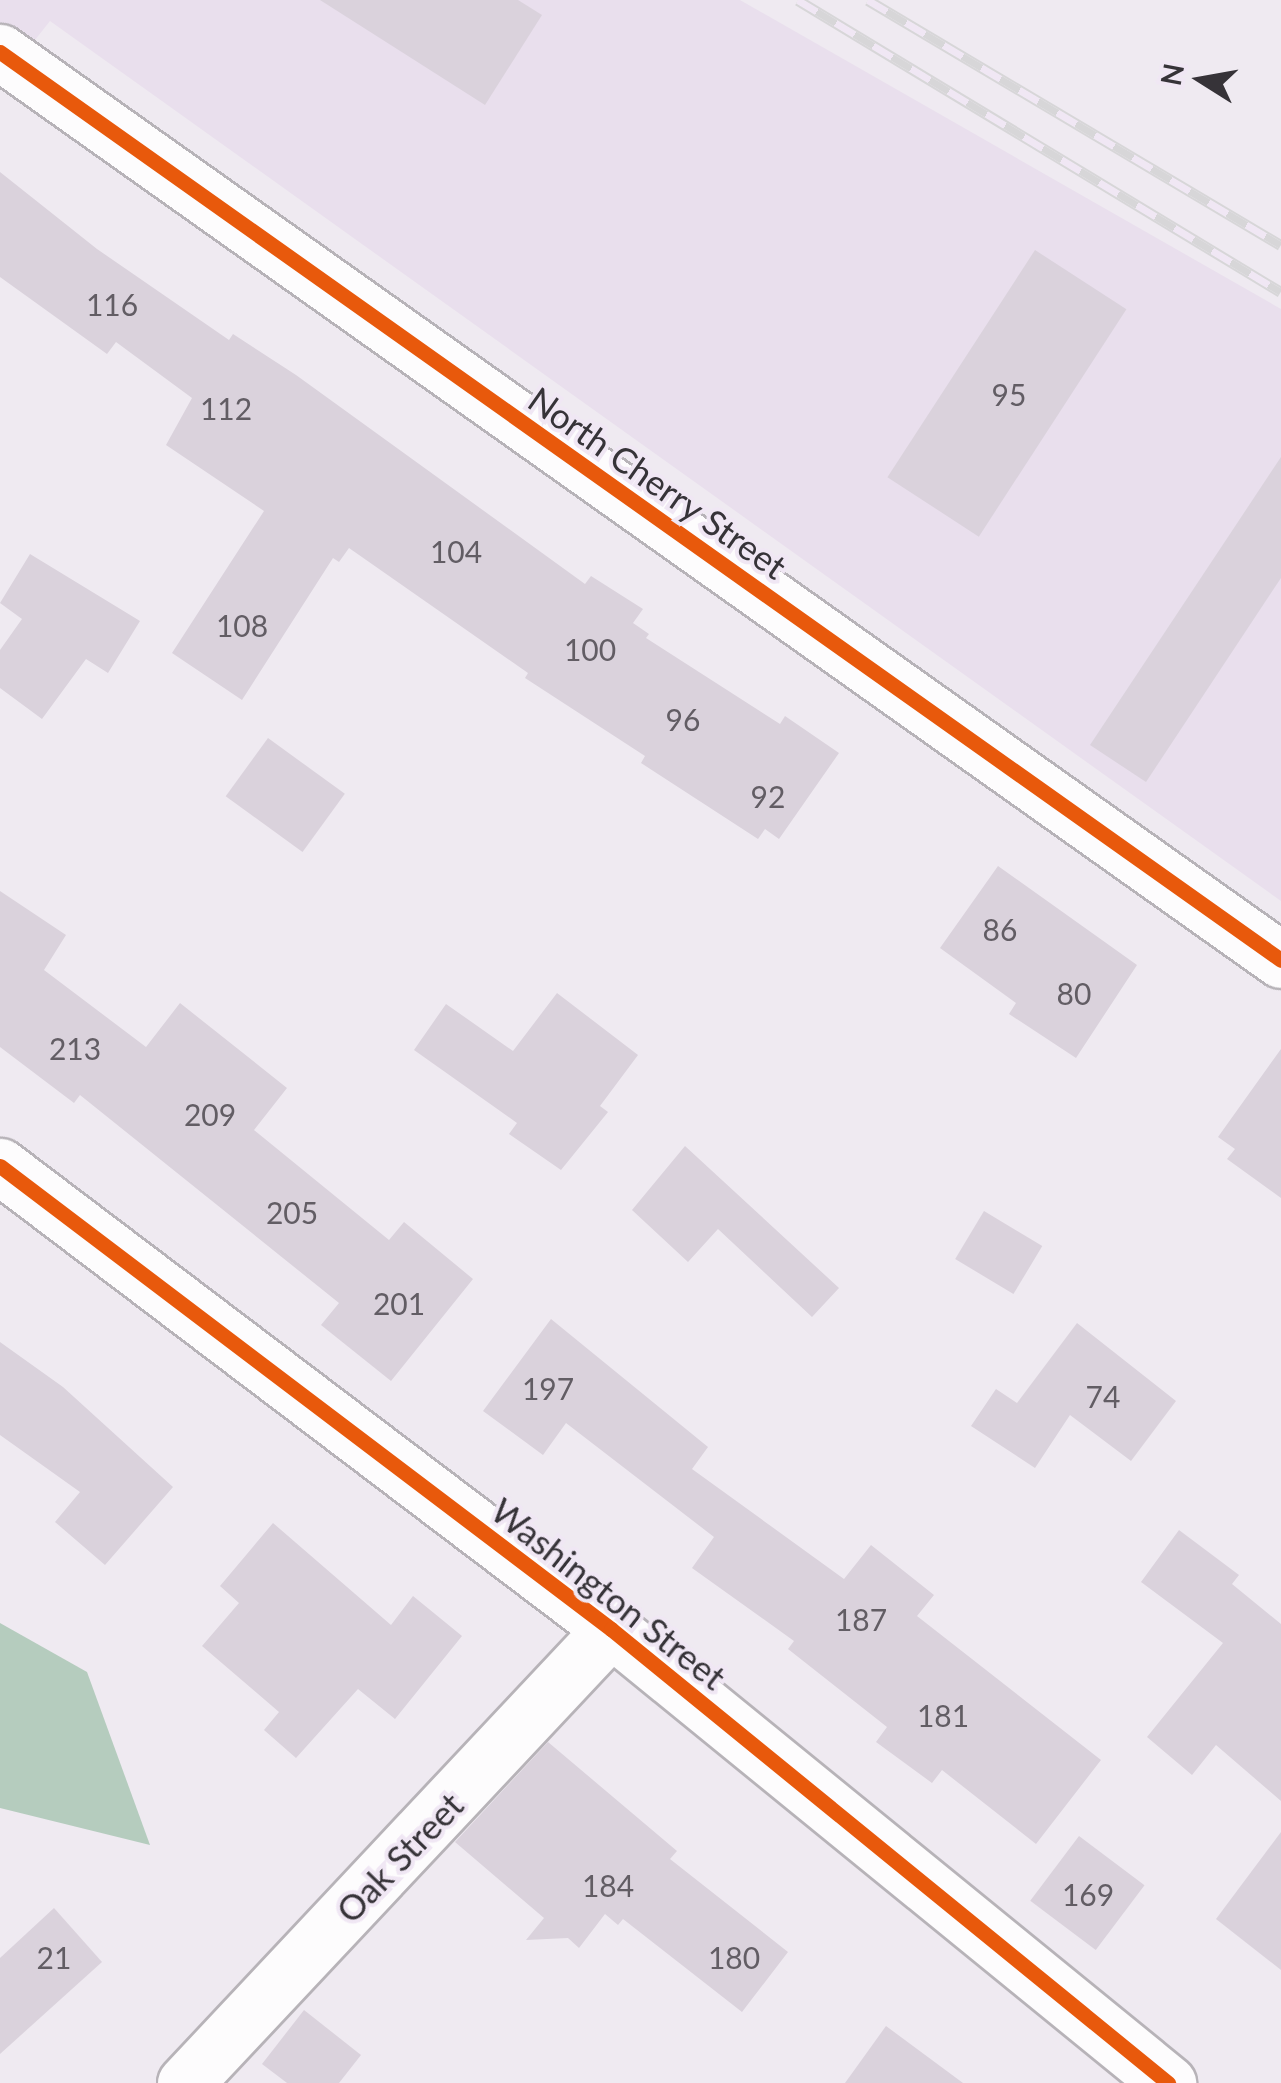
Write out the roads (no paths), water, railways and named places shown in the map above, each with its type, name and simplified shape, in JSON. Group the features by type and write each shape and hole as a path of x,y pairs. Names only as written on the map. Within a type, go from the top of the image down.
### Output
{"street":[{"name":"North Cherry Street","path":"0,52 1281,960"},
{"name":"Washington Street","path":"0,1166 611,1629 1168,2083"},
{"name":"Oak Street","path":"185,2083 611,1629"}],"railway":[{"path":"798,0 1281,292"},
{"path":"868,0 1281,245"}]}
